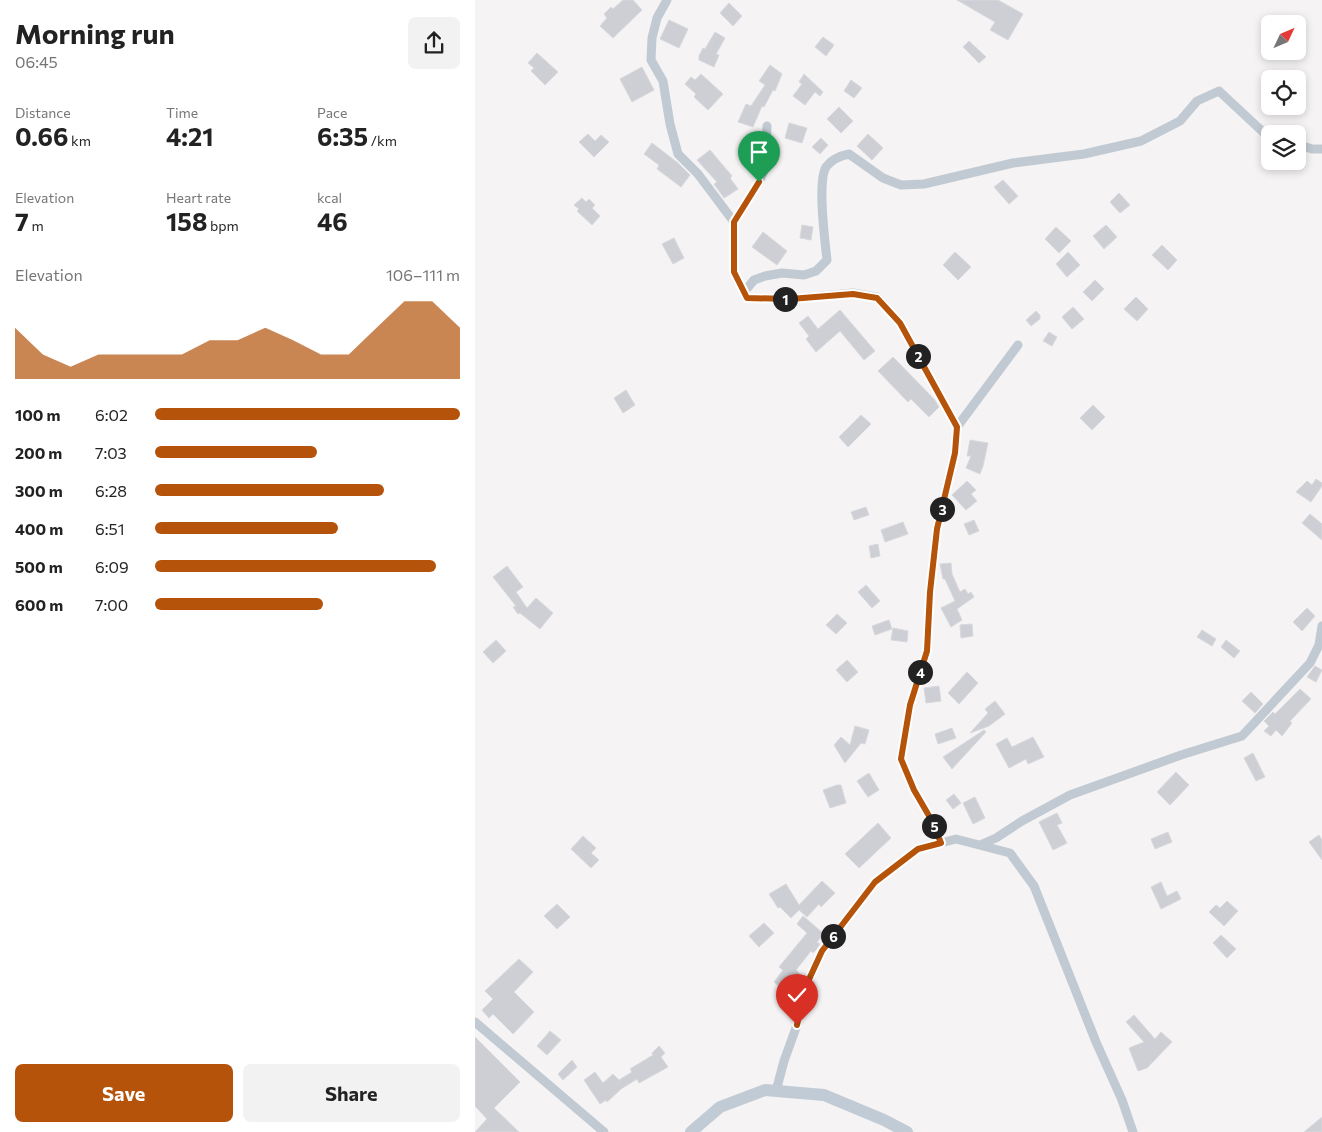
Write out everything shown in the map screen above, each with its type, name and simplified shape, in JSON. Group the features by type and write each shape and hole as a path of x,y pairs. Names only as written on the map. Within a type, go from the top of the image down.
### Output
{"main road":[{"path":"691,1132 721,1107 765,1090 824,1095 884,1120 907,1132"}],"street":[{"path":"667,0 657,18 652,38 651,60 663,81 670,124 679,154 698,174 734,222"},
{"path":"744,292 754,280 782,273 804,276 816,271 827,260 822,203 823,183 825,168 838,156 849,154 883,178 901,185 924,184 1013,163 1084,154 1141,141 1180,121 1197,101 1219,91 1261,130"},
{"path":"767,126 765,168 759,182 734,222 734,272 747,298 790,299 853,294 877,298 900,323 957,427"},
{"path":"1306,147 1322,150"},
{"path":"941,843 932,821 914,790 901,759 910,705 927,651 930,592 937,529 955,453 957,427 1018,345"},
{"path":"980,846 1070,796 1181,755 1243,736 1310,663 1319,645 1322,626"},
{"path":"776,1091 797,1025 805,988 822,951 875,882 918,849 956,839 1009,853 1034,886 1096,1042 1122,1100 1133,1132"},
{"path":"475,1022 604,1132"}],"building":[{"path":"623,0 633,0 642,10 613,38 600,26 607,18 604,14"},
{"path":"957,0 998,0 1023,14 1008,40 990,30 995,22"},
{"path":"729,3 742,16 733,26 720,13"},
{"path":"669,20 688,29 679,48 660,39"},
{"path":"715,32 725,38 716,54 719,55 714,67 699,60 699,56"},
{"path":"823,37 834,45 826,56 815,47"},
{"path":"969,41 986,57 979,63 963,47"},
{"path":"537,53 558,72 545,85 531,71 534,68 528,63"},
{"path":"770,65 782,74 775,91 773,90 764,107 762,106 753,127 738,122 746,104 751,106 765,85 759,81"},
{"path":"642,67 654,90 632,102 620,79"},
{"path":"701,74 723,94 708,110 694,97 696,94 685,84 691,77 695,80"},
{"path":"804,74 823,92 820,96 815,92 805,105 793,96 802,84 799,82"},
{"path":"851,80 862,88 854,98 844,91"},
{"path":"839,107 853,121 841,133 827,119"},
{"path":"789,123 807,128 802,143 785,138"},
{"path":"588,134 595,141 601,135 609,142 594,157 579,142"},
{"path":"868,134 883,148 872,160 857,146"},
{"path":"821,138 828,145 820,154 812,147"},
{"path":"652,143 690,175 681,187 657,169 659,165 644,154"},
{"path":"710,150 732,176 730,178 738,189 724,198 714,184 717,182 697,160"},
{"path":"1003,180 1018,196 1009,204 994,187"},
{"path":"1119,193 1130,205 1120,213 1110,202"},
{"path":"582,198 586,202 589,199 595,205 592,208 600,216 592,225 577,211 579,209 574,205"},
{"path":"802,225 813,227 811,240 800,238"},
{"path":"1106,225 1117,237 1104,249 1093,236"},
{"path":"1056,227 1071,241 1059,253 1045,239"},
{"path":"763,232 787,251 777,265 752,247"},
{"path":"674,238 684,258 673,264 662,244"},
{"path":"1162,245 1177,260 1168,270 1152,255"},
{"path":"955,252 971,267 958,280 943,265"},
{"path":"1068,252 1080,265 1067,277 1056,264"},
{"path":"1095,280 1104,289 1092,301 1083,292"},
{"path":"1136,297 1148,309 1137,321 1124,309"},
{"path":"1073,307 1084,319 1072,329 1062,317"},
{"path":"840,310 875,351 864,360 840,331 816,352 806,339 809,336 799,323 808,316 818,329"},
{"path":"1036,311 1040,315 1040,319 1031,326 1026,320"},
{"path":"1049,332 1057,337 1052,346 1043,341"},
{"path":"893,357 934,399 939,407 929,417 911,399 908,402 878,371"},
{"path":"626,390 635,405 623,413 614,398"},
{"path":"1093,405 1105,417 1092,430 1080,418"},
{"path":"861,415 871,424 848,447 839,437"},
{"path":"970,440 988,443 980,474 966,468 971,456 967,456"},
{"path":"1316,479 1322,483 1322,486 1311,502 1296,492 1307,481 1312,485"},
{"path":"967,481 976,490 971,494 977,501 966,510 952,495"},
{"path":"866,507 869,515 854,520 851,512"},
{"path":"1310,514 1322,524 1322,540 1302,523"},
{"path":"974,520 979,531 969,535 964,524"},
{"path":"903,522 908,534 885,542 881,530"},
{"path":"878,544 880,556 871,558 869,546"},
{"path":"951,563 952,574 960,592 965,589 968,594 971,592 974,597 957,609 962,620 951,627 941,608 955,601 945,579 943,579 940,564"},
{"path":"507,566 523,587 516,592 527,608 536,598 553,613 540,629 520,613 518,614 513,607 516,606 493,577"},
{"path":"866,585 880,601 872,608 858,592"},
{"path":"1307,608 1315,616 1302,631 1293,622"},
{"path":"837,614 847,623 836,634 826,625"},
{"path":"889,620 892,629 875,635 872,626"},
{"path":"972,624 973,636 961,638 960,625"},
{"path":"893,628 908,631 907,642 891,640"},
{"path":"1202,630 1216,639 1212,646 1197,637"},
{"path":"496,640 506,651 493,663 483,652"},
{"path":"1226,640 1240,651 1234,658 1221,647"},
{"path":"847,660 858,672 847,682 836,670"},
{"path":"1315,666 1322,670 1316,682 1307,677"},
{"path":"967,672 978,683 959,704 948,693"},
{"path":"939,686 941,701 926,703 924,688"},
{"path":"1300,689 1311,699 1290,721 1292,723 1282,736 1276,730 1271,736 1264,731 1269,726 1264,721 1273,712 1275,714"},
{"path":"1251,692 1263,704 1255,713 1242,701"},
{"path":"995,701 1005,714 989,726 970,733 988,713 985,709"},
{"path":"855,726 869,730 865,744 861,743 845,763 834,745 841,737 850,745"},
{"path":"952,728 956,738 938,744 935,734"},
{"path":"984,730 986,732 952,769 943,757"},
{"path":"1033,737 1044,757 1028,764 1026,759 1009,768 996,744 1007,738 1012,747"},
{"path":"1253,753 1265,777 1256,781 1244,758"},
{"path":"1176,772 1189,785 1170,805 1157,792"},
{"path":"869,773 879,790 868,797 857,781"},
{"path":"841,785 846,803 830,808 823,790"},
{"path":"954,794 961,803 953,809 946,800"},
{"path":"975,797 985,818 973,824 963,803"},
{"path":"1057,813 1062,823 1057,825 1067,843 1053,850 1039,822"},
{"path":"878,823 891,838 859,868 845,854"},
{"path":"1168,832 1172,842 1155,849 1151,839"},
{"path":"1319,835 1322,840 1322,860 1309,842"},
{"path":"583,836 596,848 591,853 599,860 591,868 571,849"},
{"path":"822,881 835,893 821,907 819,904 807,917 799,910 791,918 780,907 778,908 769,894 786,884 799,905"},
{"path":"1161,882 1167,896 1177,891 1181,899 1161,909 1151,887"},
{"path":"1227,901 1238,911 1224,926 1209,912 1216,905 1220,908"},
{"path":"557,904 570,917 557,929 544,916"},
{"path":"803,916 824,934 817,942 820,944 816,950 813,953 811,951 796,970 801,975 787,993 774,982 783,970 779,967 807,933 797,924"},
{"path":"764,923 774,933 759,947 749,936"},
{"path":"1221,935 1236,949 1227,958 1213,943"},
{"path":"519,959 533,972 514,992 534,1012 513,1034 493,1014 489,1018 482,1010 493,999 485,991"},
{"path":"1134,1015 1155,1039 1161,1032 1172,1042 1147,1068 1138,1071 1129,1048 1144,1042 1126,1022"},
{"path":"550,1031 561,1040 547,1055 537,1046"},
{"path":"475,1037 520,1082 494,1108 519,1132 475,1132 487,1119 475,1106"},
{"path":"659,1046 665,1053 661,1057 668,1067 639,1083 637,1079 621,1089 607,1102 606,1100 600,1104 584,1080 595,1072 603,1083 613,1074 619,1080 632,1072 630,1069 653,1055 652,1053"},
{"path":"572,1060 577,1067 563,1080 558,1074"},
{"path":"1322,1117 1322,1132 1304,1132"}],"route":[{"path":"759,182 734,222 734,272 747,298 790,299 820,295 853,294 877,298 900,323 957,427 955,453 937,529 930,592 927,651 910,705 901,759 914,790 932,821 941,843 918,849 875,882 822,951 805,988 797,1025"}]}
